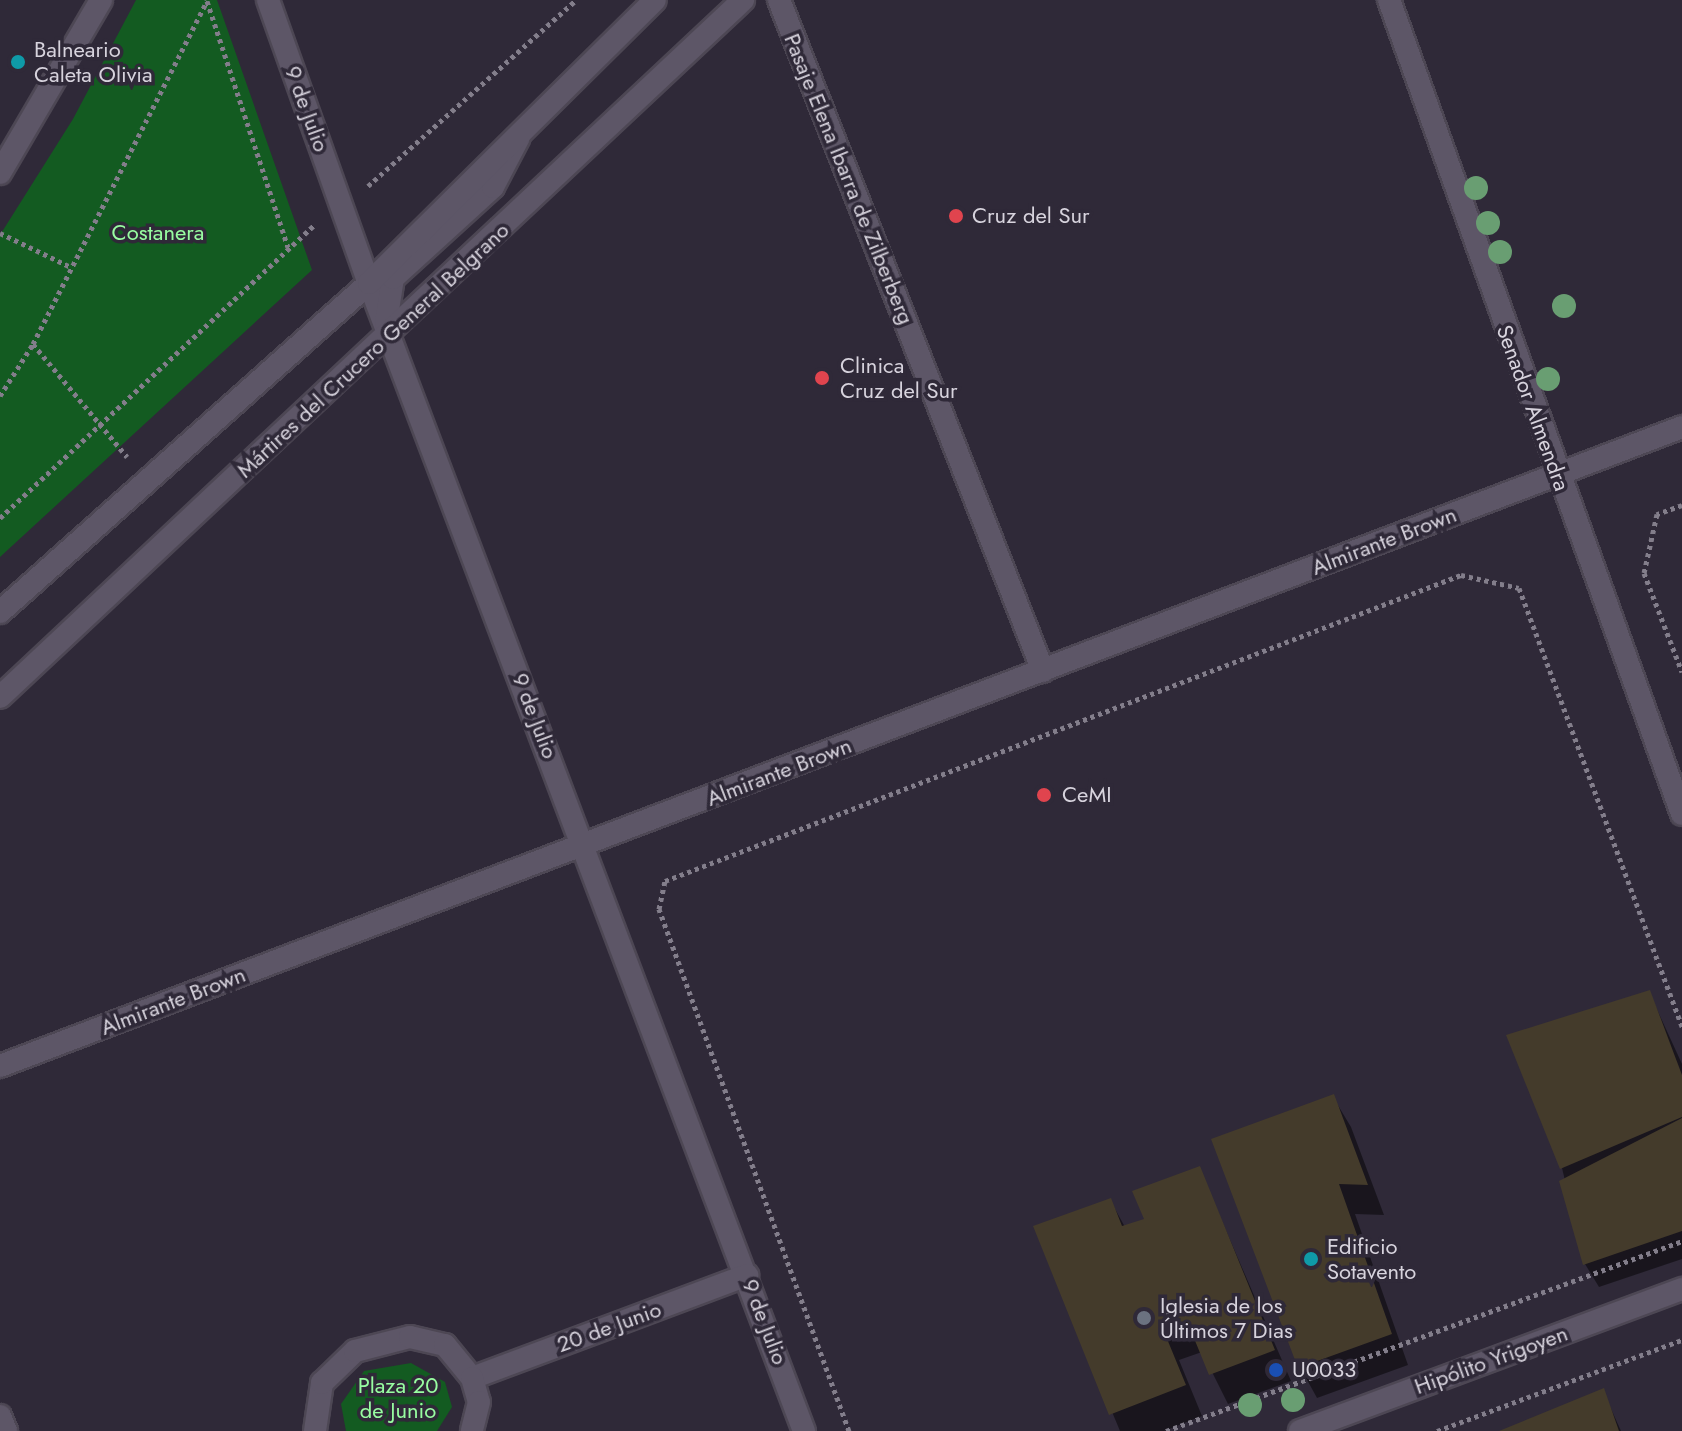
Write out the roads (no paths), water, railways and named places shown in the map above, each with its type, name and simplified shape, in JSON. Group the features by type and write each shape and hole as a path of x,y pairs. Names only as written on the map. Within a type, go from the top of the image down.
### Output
{"street":[{"path":"0,173 101,0"},
{"name":"9 de Julio","path":"268,0 369,283 804,1431"},
{"path":"0,612 369,283 655,0"},
{"name":"Mártires del Crucero General Belgrano","path":"0,697 743,0"},
{"name":"Pasaje Elena Ibarra de Zilberberg","path":"779,0 1043,671"},
{"name":"Senador Almendra","path":"1389,0 1557,475 1682,814"},
{"path":"388,330 393,278 493,187 521,132"},
{"name":"Almirante Brown","path":"0,1066 1682,427"},
{"name":"20 de Junio","path":"472,1378 747,1275"},
{"name":"Hipólito Yrigoyen","path":"1300,1431 1682,1289"},
{"path":"315,1431 322,1383 355,1351 410,1337 445,1345 472,1378 479,1402 472,1431"},
{"path":"0,1416 6,1431"}],"place":[{"name":"Balneario Caleta Olivia","path":"18,62"},
{"name":"Cruz del Sur","path":"956,216"},
{"name":"Clinica Cruz del Sur","path":"822,378"},
{"name":"CeMI","path":"1044,795"},
{"name":"Edificio Sotavento","path":"1311,1259"},
{"name":"Iglesia de los Últimos 7 Dias","path":"1144,1318"},
{"name":"U0033","path":"1276,1370"}],"park label":[{"name":"Costanera","path":"158,233"},
{"name":"Plaza 20 de Junio","path":"398,1398"}]}
